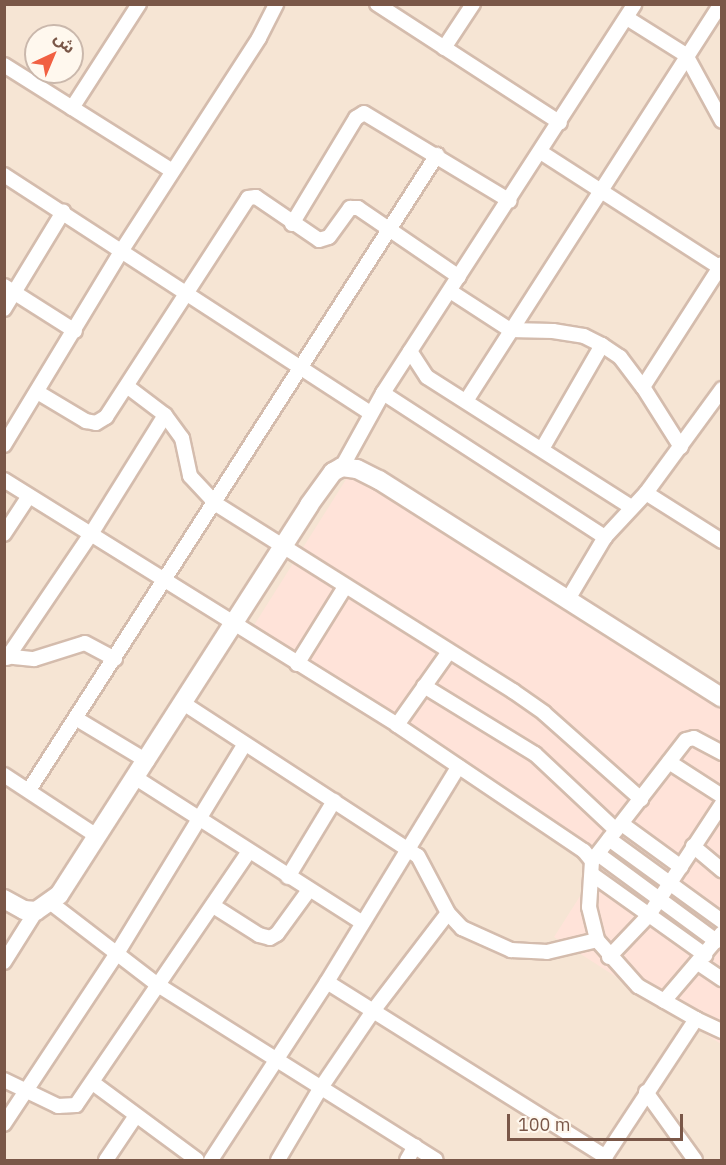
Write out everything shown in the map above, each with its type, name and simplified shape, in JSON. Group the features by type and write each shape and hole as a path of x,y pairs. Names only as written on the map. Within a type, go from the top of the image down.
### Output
{"main road":[{"path":"4,899 24,910 44,907 97,836 136,778 324,483 342,467 357,469 379,480 722,698"}],"street":[{"path":"72,108 139,4"},
{"path":"4,445 39,393 122,250 259,38 276,4"},
{"path":"377,4 560,123"},
{"path":"444,48 473,4"},
{"path":"342,467 383,393 542,153 635,4"},
{"path":"466,401 599,190 721,4"},
{"path":"627,18 686,55 722,121"},
{"path":"4,65 172,171"},
{"path":"292,225 360,114 370,114 510,201"},
{"path":"542,153 721,266 643,387"},
{"path":"29,790 166,582 437,155"},
{"path":"4,175 185,290 371,413"},
{"path":"39,393 96,423 106,417 128,387 185,290 248,198 256,197 292,225 324,240 344,213 358,208 392,228 459,277"},
{"path":"4,309 9,289 63,212"},
{"path":"9,289 75,332"},
{"path":"450,291 510,330 553,331 584,336 620,357 643,387 681,447"},
{"path":"542,449 602,345"},
{"path":"410,351 427,377 631,507"},
{"path":"128,387 165,415 182,438 190,476 216,504 282,549 544,713 641,799"},
{"path":"567,601 605,537 646,493 681,447 717,406 722,389"},
{"path":"383,393 605,537"},
{"path":"6,657 91,534 165,415"},
{"path":"4,480 233,625 397,725 584,851 594,864 649,915 712,949"},
{"path":"646,493 722,541"},
{"path":"4,534 29,496"},
{"path":"297,663 345,587"},
{"path":"6,657 34,659 85,643 115,659"},
{"path":"397,725 448,653"},
{"path":"424,686 535,754 669,884 722,921"},
{"path":"183,704 418,856 448,913 462,928 510,950 547,951 597,940"},
{"path":"77,719 147,761"},
{"path":"722,753 690,737 616,831 594,864 589,907 597,940 609,957 638,986 722,1031"},
{"path":"4,1124 116,955 201,820 245,744"},
{"path":"669,762 722,796"},
{"path":"211,1161 327,982 458,767"},
{"path":"4,775 97,836"},
{"path":"136,778 248,853 363,923"},
{"path":"288,877 334,801"},
{"path":"609,957 649,915 722,804"},
{"path":"616,831 681,867"},
{"path":"693,846 722,870"},
{"path":"4,1080 25,1093 68,1107 76,1105 158,985 215,907 248,853"},
{"path":"594,864 659,899 712,949 722,979"},
{"path":"215,907 270,938 277,934 309,890"},
{"path":"4,962 44,907 158,985 436,1161"},
{"path":"278,1161 320,1089 374,1011 448,913"},
{"path":"664,1001 712,949"},
{"path":"327,982 604,1159 696,1019"},
{"path":"93,1083 135,1117 198,1161"},
{"path":"646,1092 688,1157"},
{"path":"106,1161 135,1117"},
{"path":"406,1161 415,1146"}],"shaded area":[{"path":"5,5 721,5 721,1160 5,1160"},
{"path":"352,470 721,707 721,1044 554,937 605,857 251,630"}]}
